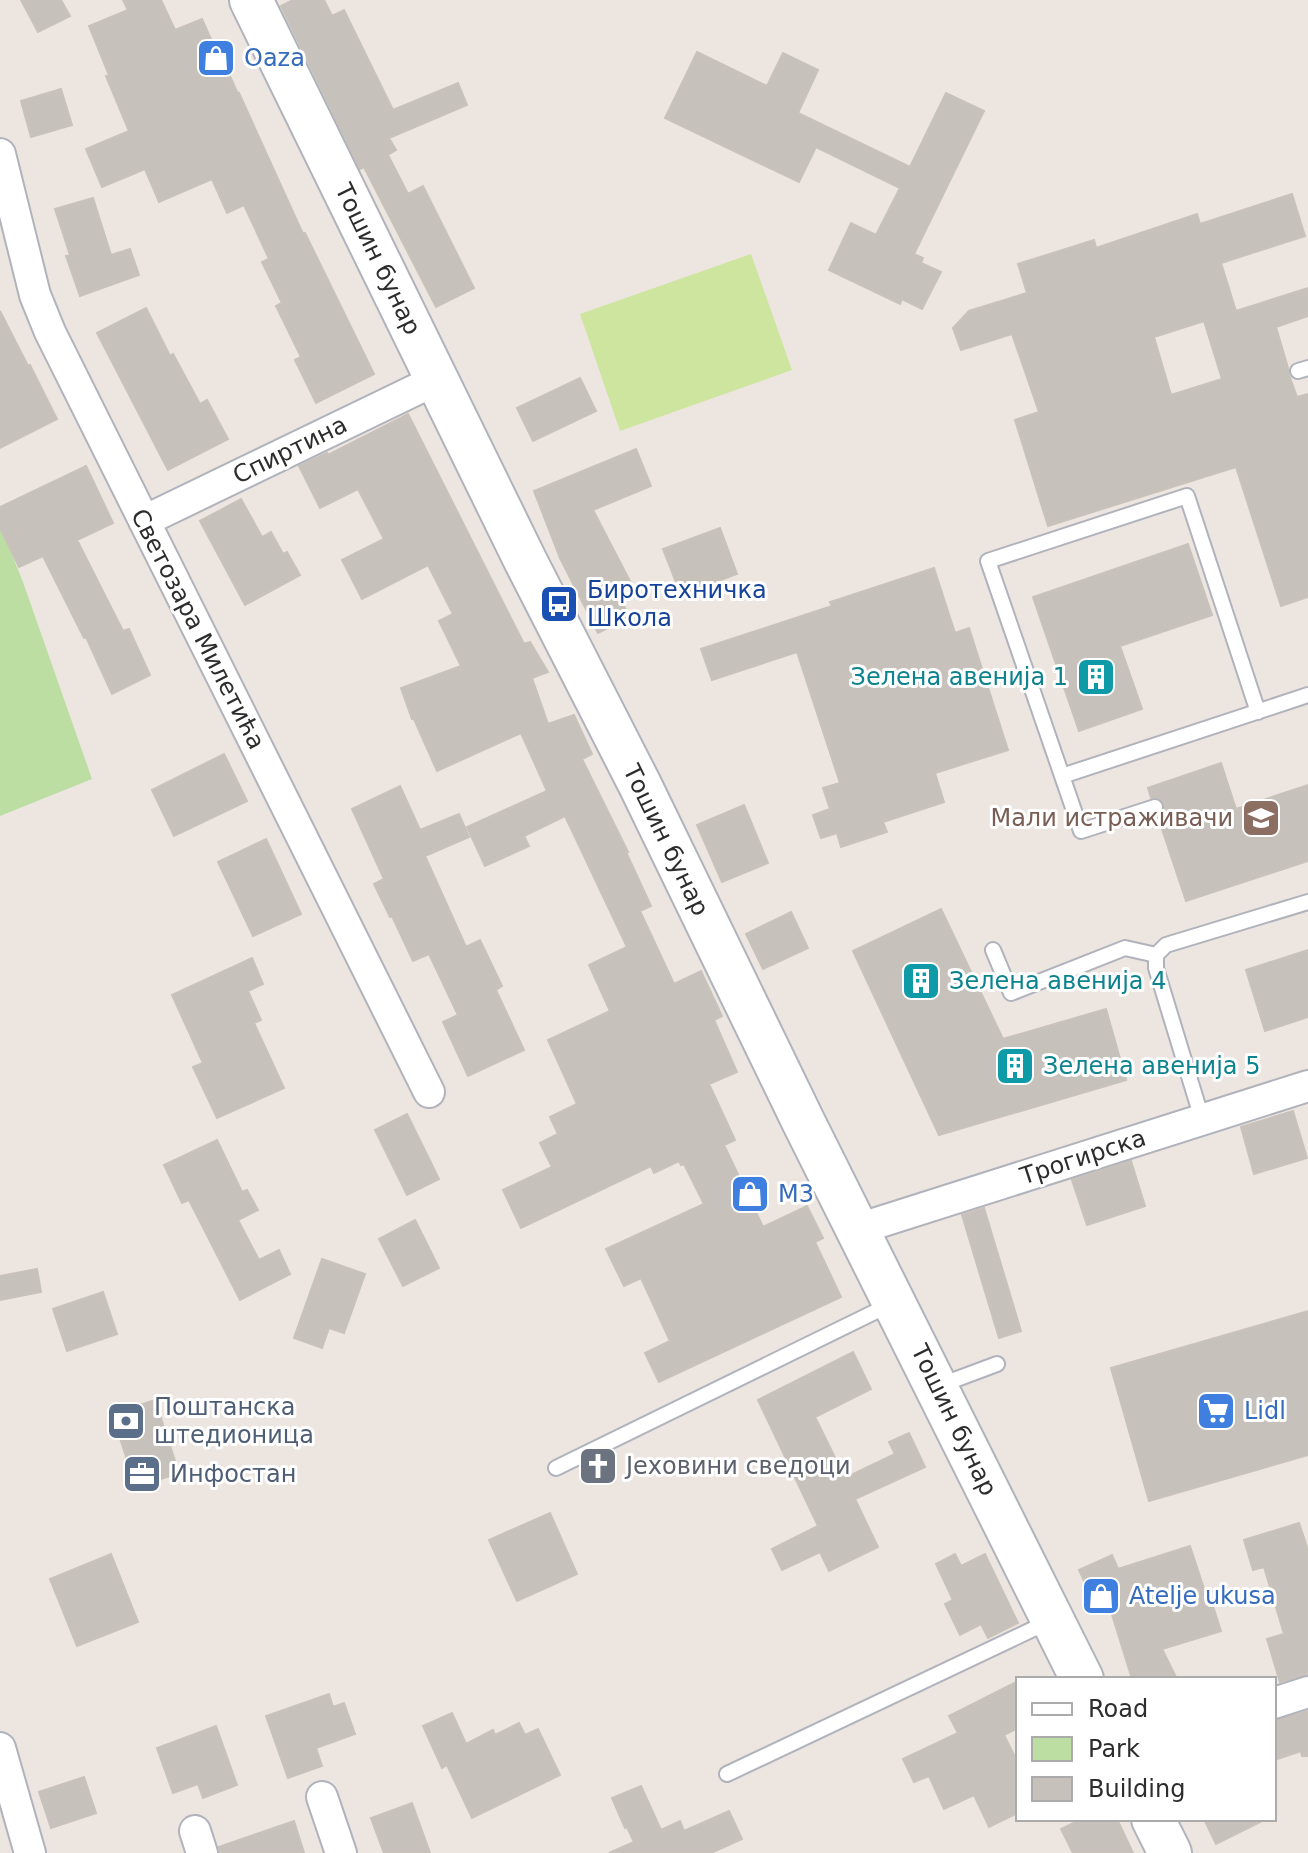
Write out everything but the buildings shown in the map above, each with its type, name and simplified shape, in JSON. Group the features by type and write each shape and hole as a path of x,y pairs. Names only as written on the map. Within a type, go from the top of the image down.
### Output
{"main road":[{"name":"Тошин бунар","path":"251,0 525,560 640,785 803,1121 1081,1677"},
{"path":"1154,1821 1170,1853"}],"street":[{"name":"Светозара Милетића","path":"0,154 35,295 50,332 429,1092"},
{"name":"Спиртина","path":"144,521 436,380"},
{"name":"Трогирска","path":"858,1229 1308,1086"},
{"path":"1276,1702 1308,1692"},
{"path":"0,1748 30,1853"},
{"path":"322,1797 341,1853"}],"lane":[{"path":"1155,807 1081,831 988,561 1187,496 1258,712"},
{"path":"1062,776 1308,695"},
{"path":"1202,1119 1156,968 1156,955 1166,945 1308,902"},
{"path":"993,950 1011,993 1125,948 1156,955"},
{"path":"556,1468 895,1302"},
{"path":"937,1386 997,1364"},
{"path":"727,1774 1052,1620"}],"green space":[{"path":"751,254 792,370 620,431 580,314"},
{"path":"0,525 92,779 0,816"}],"place":[{"name":"Oaza","path":"216,58"},
{"name":"Биротехничка Школа","path":"559,604"},
{"name":"Зелена авенија 1","path":"1096,677"},
{"name":"Мали истраживачи","path":"1261,818"},
{"name":"Зелена авенија 4","path":"921,981"},
{"name":"Зелена авенија 5","path":"1015,1066"},
{"name":"М3","path":"750,1194"},
{"name":"Lidl","path":"1216,1411"},
{"name":"Поштанска штедионица","path":"126,1421"},
{"name":"Јеховини сведоци","path":"598,1466"},
{"name":"Инфостан","path":"142,1474"},
{"name":"Atelje ukusa","path":"1101,1596"}]}
